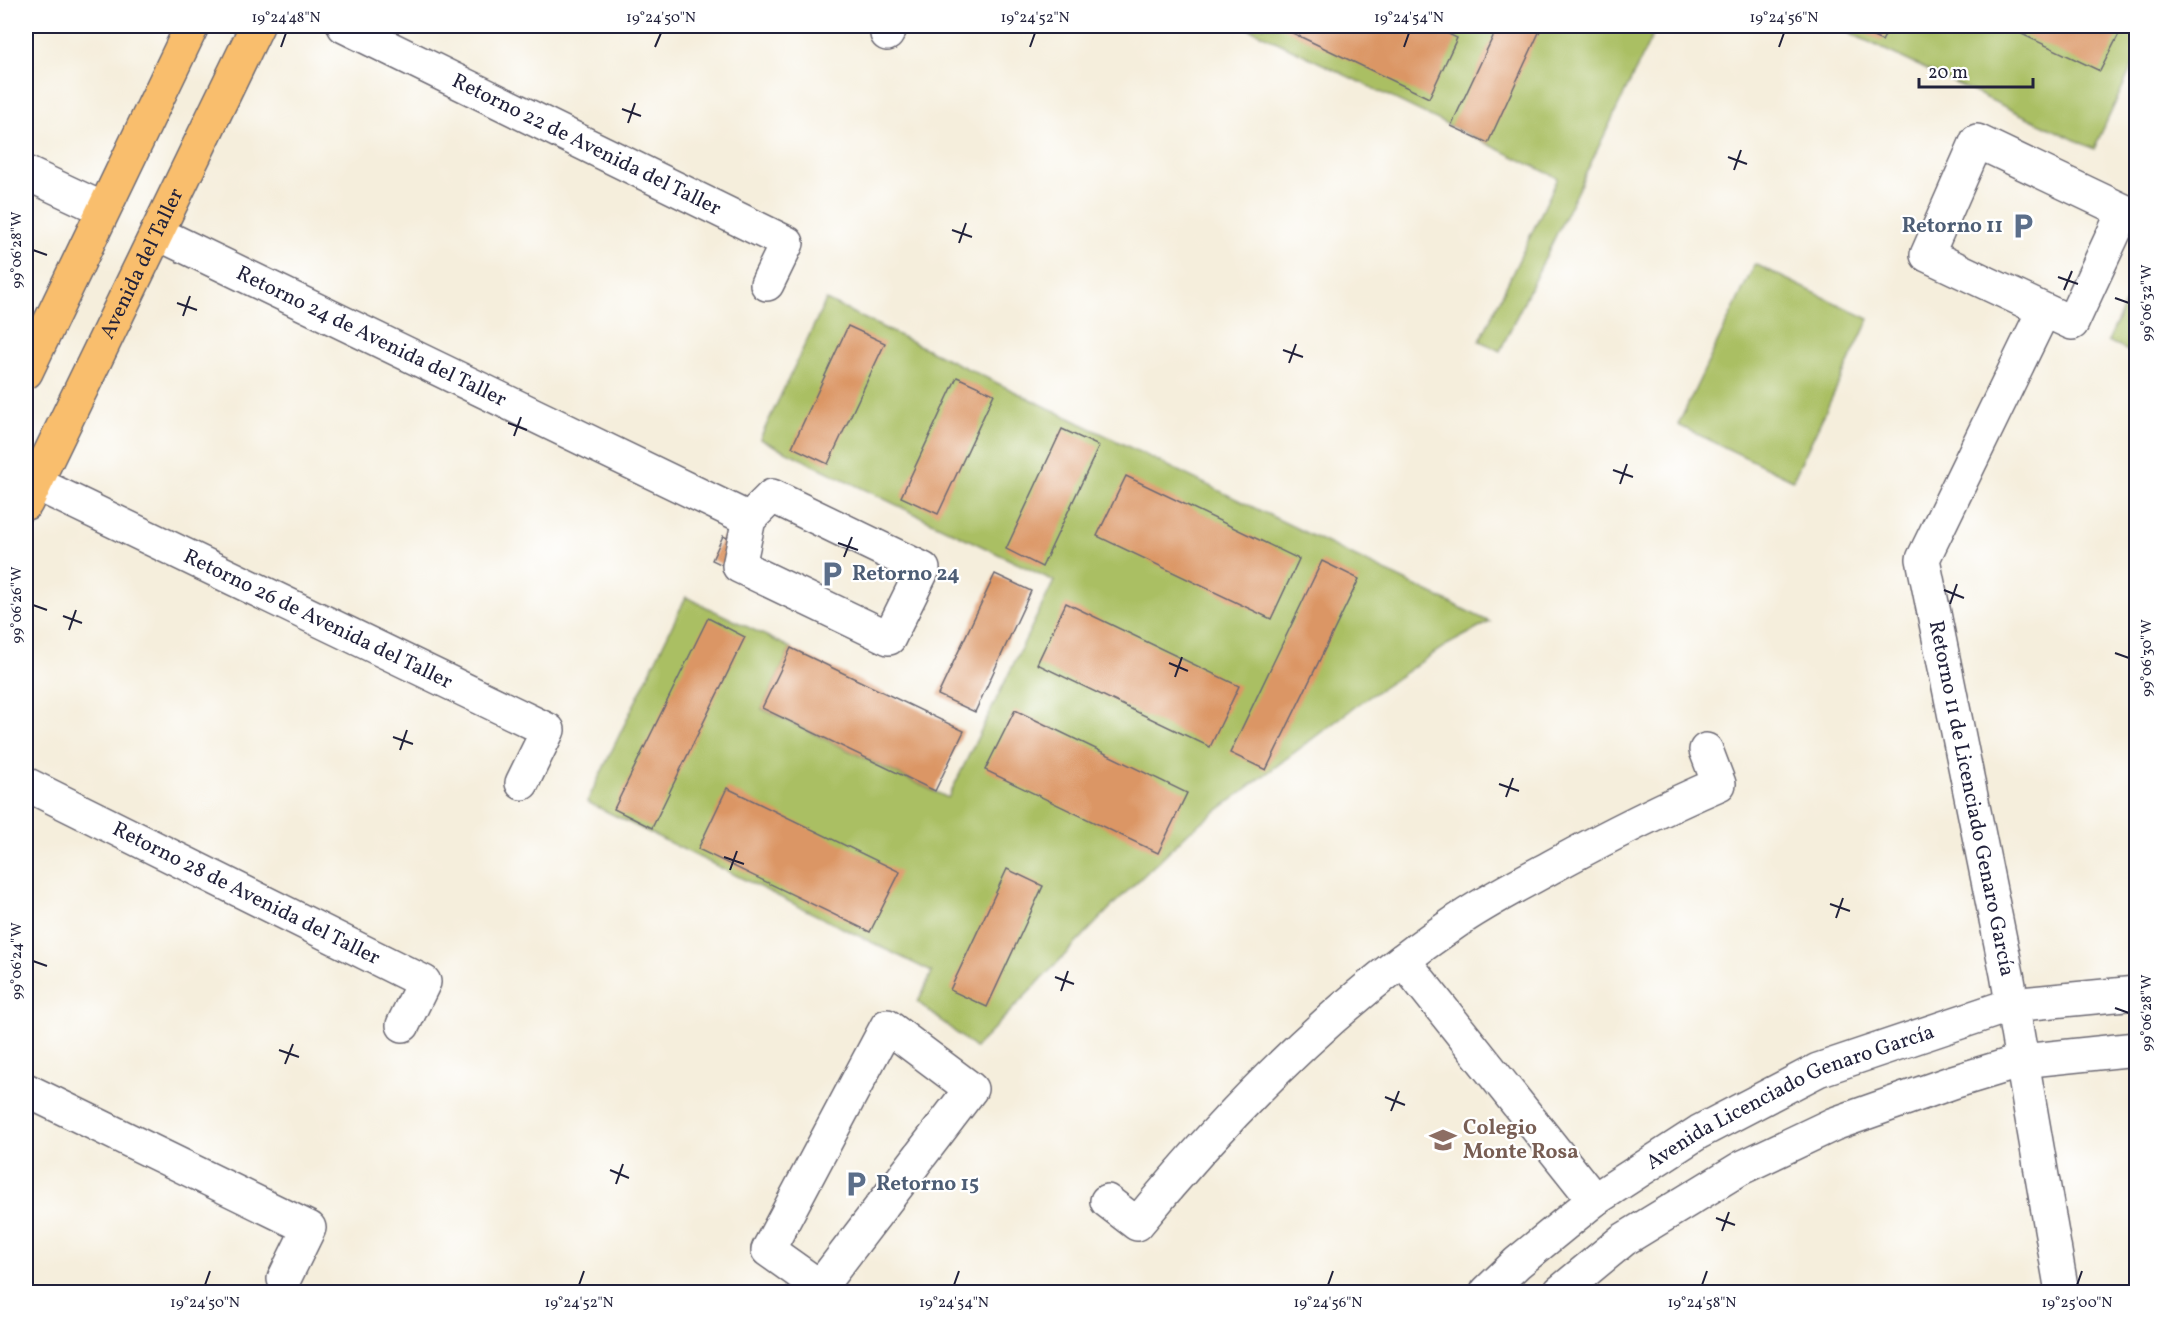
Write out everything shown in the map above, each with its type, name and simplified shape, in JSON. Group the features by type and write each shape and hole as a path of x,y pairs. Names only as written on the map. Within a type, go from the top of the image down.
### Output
{"main road":[{"path":"26,372 192,26"},
{"name":"Avenida del Taller","path":"30,493 257,26"}],"street":[{"name":"Retorno 22 de Avenida del Taller","path":"344,26 787,243 767,284"},
{"path":"1977,141 2124,211 2072,323 2043,310 1927,255 1977,141"},
{"path":"26,173 104,208"},
{"name":"Retorno 24 de Avenida del Taller","path":"157,233 749,519"},
{"name":"Retorno 11 de Licenciado Genaro García","path":"2043,310 1923,559 2005,962 2062,1293"},
{"name":"Retorno 26 de Avenida del Taller","path":"30,493 548,730 522,783"},
{"path":"772,496 922,569 889,638 739,566 749,519 772,496"},
{"path":"1107,1201 1137,1224 1185,1166 1243,1103 1346,1006 1403,960 1454,923 1502,894 1614,833 1719,784 1706,750"},
{"name":"Retorno 28 de Avenida del Taller","path":"26,784 424,982 403,1025"},
{"path":"1403,960 1594,1200"},
{"name":"Avenida Licenciado Genaro García","path":"1487,1293 1517,1263 1594,1200 1699,1132 1818,1070 2011,1005 2136,993"},
{"path":"887,1026 971,1089 821,1291 768,1250 887,1026"},
{"name":"Avenida Licenciado Genaro García","path":"1560,1293 1623,1240 1741,1168 1834,1124 1953,1082 2022,1061 2136,1049"},
{"path":"26,1090 309,1228 284,1279"}],"green space":[{"path":"1244,26 1657,26 1500,351 1480,341 1558,178"},
{"path":"1835,26 2136,26 2136,58 2094,149"},
{"path":"1755,264 1869,319 1793,480 1678,425"},
{"path":"2136,281 2136,355 2108,341"},
{"path":"826,300 1490,622 1445,646 1360,703 1189,832 1114,904 975,1048 918,1002 932,972 587,802 686,597 791,648 762,709 948,798 1054,581 760,439"}],"building":[{"path":"1278,26 1432,26 1457,38 1429,98"},
{"path":"1498,26 1542,26 1488,143 1451,126"},
{"path":"1849,26 1890,26 1882,41"},
{"path":"2005,26 2123,26 2100,71"},
{"path":"848,326 885,343 828,464 792,447"},
{"path":"957,377 994,394 938,514 901,497"},
{"path":"1062,429 1099,446 1042,567 1006,549"},
{"path":"1126,476 1299,559 1271,619 1097,536"},
{"path":"723,536 738,543 727,567 712,560"},
{"path":"1322,561 1359,579 1266,770 1230,753"},
{"path":"995,574 1031,591 975,712 938,695"},
{"path":"1066,603 1239,686 1210,747 1037,664"},
{"path":"708,618 745,637 652,828 614,809"},
{"path":"791,648 964,731 935,791 762,708"},
{"path":"1015,710 1187,793 1158,853 985,770"},
{"path":"727,788 900,872 870,932 698,849"},
{"path":"1007,869 1043,886 987,1007 950,990"}],"place":[{"name":"Retorno 11","path":"2023,226"},
{"name":"Retorno 24","path":"832,574"},
{"name":"Colegio Monte Rosa","path":"1443,1140"},
{"name":"Retorno 15","path":"856,1184"}]}
